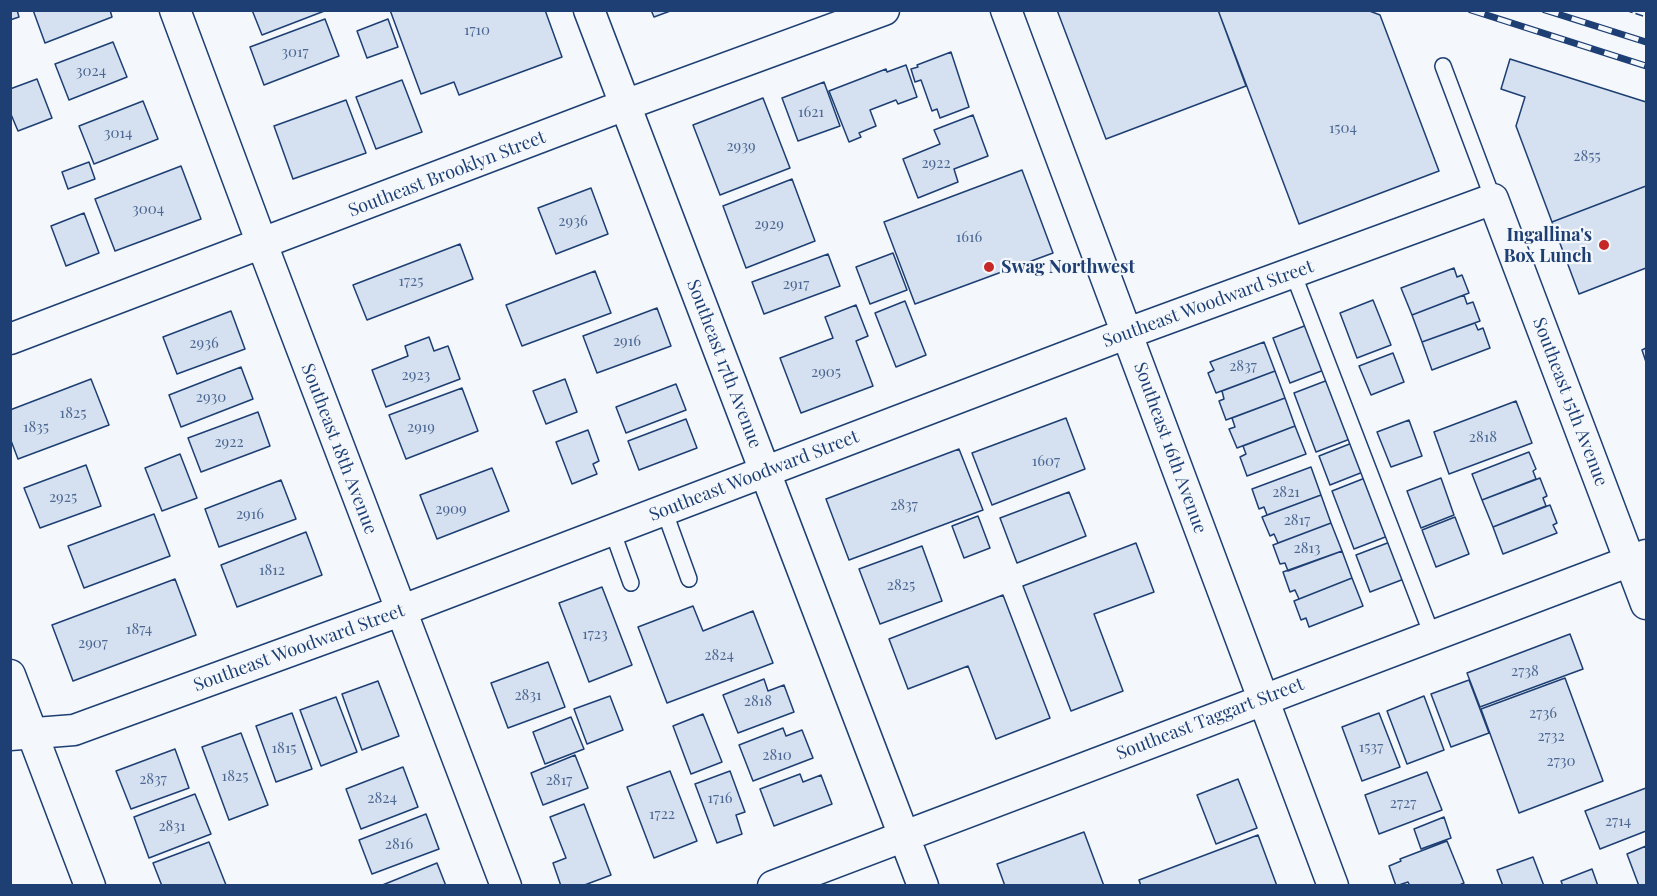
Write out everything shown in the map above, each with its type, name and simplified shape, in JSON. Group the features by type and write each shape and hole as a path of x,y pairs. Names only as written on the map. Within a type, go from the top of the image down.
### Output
{"street":[{"name":"Southeast 18th Avenue","path":"175,10 400,611 506,885"},
{"name":"Southeast 17th Avenue","path":"590,10 923,885"},
{"name":"Southeast Brooklyn Street","path":"10,339 625,105 884,10"},
{"name":"Southeast 16th Avenue","path":"1006,10 1333,885"},
{"name":"Southeast Woodward Street","path":"22,735 74,730 400,611 1128,333 1493,199"},
{"name":"Southeast 15th Avenue","path":"1493,199 1638,558 1647,604"},
{"name":"Southeast Taggart Street","path":"773,885 1638,558"},
{"path":"10,675 22,735 90,885"}],"lane":[{"path":"1443,66 1493,199"},
{"path":"1293,273 1432,635"},
{"path":"664,510 689,579"},
{"path":"612,530 631,583"}],"building":[{"path":"10,10 17,10 19,17 10,20"},
{"path":"33,10 110,10 112,17 45,43"},
{"path":"252,10 327,10 262,35"},
{"path":"390,10 545,10 562,57 459,95 454,82 421,94"},
{"path":"651,10 673,10 654,17"},
{"path":"1057,10 1218,10 1246,86 1106,139"},
{"path":"1218,10 1367,10 1380,15 1439,171 1299,224"},
{"path":"325,19 339,56 264,85 250,47"},
{"path":"388,19 398,47 367,58 357,31"},
{"path":"113,42 127,77 69,100 55,64"},
{"path":"951,52 969,107 940,118 937,109 932,111 921,80 915,82 911,69"},
{"path":"1510,59 1646,102 1646,186 1552,222 1516,126 1525,97 1501,89"},
{"path":"906,65 917,97 898,104 896,100 870,110 876,126 859,133 861,137 849,142 829,91 886,69 887,72"},
{"path":"37,79 52,118 18,131 10,112 10,89"},
{"path":"402,80 422,132 376,149 356,97"},
{"path":"824,82 840,126 798,141 782,98"},
{"path":"763,98 790,168 720,195 693,125"},
{"path":"346,100 366,153 293,179 274,126"},
{"path":"143,101 158,139 94,164 79,126"},
{"path":"973,115 988,156 954,169 958,182 918,198 903,159 940,144 934,130"},
{"path":"89,162 95,179 68,189 62,172"},
{"path":"181,166 201,219 115,251 95,199"},
{"path":"1022,170 1053,253 915,304 884,222"},
{"path":"792,179 815,241 746,268 723,206"},
{"name":"Ingallina's Box Lunch","path":"1646,186 1646,268 1579,294 1552,222"},
{"path":"591,188 608,234 556,254 538,208"},
{"path":"84,213 99,253 66,266 51,226"},
{"path":"460,244 473,279 367,320 353,285"},
{"path":"893,253 907,290 870,304 856,267"},
{"path":"828,254 840,286 764,314 752,282"},
{"path":"1454,268 1457,277 1462,275 1469,293 1412,315 1401,288"},
{"path":"595,271 611,313 522,346 506,305"},
{"path":"1464,295 1467,304 1473,302 1480,321 1422,342 1412,315"},
{"path":"1373,300 1391,345 1357,358 1340,313"},
{"path":"905,301 926,355 896,367 875,313"},
{"path":"856,305 868,336 856,341 873,386 801,413 780,358 833,338 825,317"},
{"path":"657,308 671,346 597,373 583,336"},
{"path":"231,311 245,349 177,374 163,337"},
{"path":"1475,323 1478,330 1483,328 1490,348 1432,370 1422,342"},
{"path":"1307,325 1324,370 1290,383 1273,338"},
{"path":"429,337 434,351 448,346 460,379 386,407 372,370 408,356 405,346"},
{"path":"1264,342 1275,371 1216,393 1208,373 1214,370 1210,362"},
{"path":"1646,348 1646,362 1642,350"},
{"path":"1393,353 1404,382 1371,395 1359,366"},
{"path":"241,367 253,399 181,427 169,395"},
{"path":"1275,371 1285,398 1226,420 1219,401 1224,399 1222,391"},
{"path":"91,379 109,425 18,459 10,438 10,410"},
{"path":"565,379 577,412 546,424 533,391"},
{"path":"1328,380 1350,439 1316,452 1294,393"},
{"path":"676,384 686,410 626,433 616,407"},
{"path":"462,388 478,431 406,459 389,415"},
{"path":"1285,398 1295,426 1237,448 1229,429 1235,427 1232,418"},
{"path":"1516,401 1532,443 1449,474 1434,432"},
{"path":"258,412 270,446 201,472 188,438"},
{"path":"1066,418 1085,469 992,505 972,453"},
{"path":"686,419 697,448 639,470 628,441"},
{"path":"1409,420 1422,456 1391,467 1377,432"},
{"path":"1295,426 1306,454 1247,476 1240,457 1246,454 1243,446"},
{"path":"588,430 599,461 593,464 597,474 572,484 556,442"},
{"path":"1352,443 1363,472 1330,485 1319,456"},
{"path":"959,449 983,510 849,560 826,499"},
{"path":"1529,452 1536,469 1533,471 1536,479 1482,500 1472,474"},
{"path":"180,454 197,498 162,511 145,468"},
{"path":"86,465 101,506 40,528 24,488"},
{"path":"1311,467 1321,495 1267,515 1264,507 1259,509 1252,489"},
{"path":"492,468 509,511 437,539 420,495"},
{"path":"1365,478 1388,536 1354,549 1332,491"},
{"path":"1441,478 1454,515 1421,528 1407,491"},
{"path":"1540,478 1547,496 1543,498 1546,506 1493,527 1482,500"},
{"path":"281,480 296,519 219,547 205,509"},
{"path":"1069,492 1086,536 1017,563 1000,518"},
{"path":"1321,495 1331,523 1278,543 1274,534 1270,536 1262,517"},
{"path":"1550,505 1557,523 1553,525 1557,533 1503,554 1493,527"},
{"path":"154,514 170,556 84,588 68,546"},
{"path":"978,516 990,548 964,558 952,526"},
{"path":"1455,517 1469,554 1436,567 1422,530"},
{"path":"1331,523 1342,551 1288,571 1285,563 1280,564 1273,545"},
{"path":"306,532 322,575 237,607 221,565"},
{"path":"1390,542 1404,579 1370,592 1356,555"},
{"path":"1136,543 1154,592 1094,614 1123,691 1071,711 1023,586"},
{"path":"922,546 942,601 880,624 859,569"},
{"path":"1342,551 1352,578 1299,599 1295,590 1290,592 1283,572"},
{"path":"1352,578 1363,606 1309,627 1306,618 1301,620 1294,601"},
{"path":"175,579 196,635 73,681 52,625"},
{"path":"602,587 632,665 589,682 559,603"},
{"path":"1003,595 1050,718 996,739 968,666 908,689 889,639"},
{"path":"693,606 703,631 753,611 773,663 667,703 638,627"},
{"path":"1570,634 1583,669 1480,707 1467,673"},
{"path":"548,662 565,707 508,728 491,683"},
{"path":"1565,678 1603,781 1519,813 1481,709"},
{"path":"764,679 768,691 784,685 794,712 738,733 723,695"},
{"path":"1469,680 1489,733 1451,747 1431,694"},
{"path":"378,681 399,736 362,750 342,694"},
{"path":"610,696 623,730 587,744 574,709"},
{"path":"1424,696 1444,750 1407,764 1387,711"},
{"path":"336,697 357,752 321,766 300,710"},
{"path":"292,713 312,769 276,782 256,726"},
{"path":"1379,713 1400,767 1362,781 1342,727"},
{"path":"703,714 722,762 691,774 673,726"},
{"path":"571,717 584,749 545,764 533,732"},
{"path":"783,728 786,736 802,730 813,758 753,781 739,745"},
{"path":"241,733 268,805 229,820 202,747"},
{"path":"175,749 189,788 131,809 116,771"},
{"path":"575,755 588,788 543,805 531,773"},
{"path":"403,767 418,807 361,829 346,789"},
{"path":"670,771 697,841 654,858 627,787"},
{"path":"730,771 745,812 736,815 742,834 717,843 695,784"},
{"path":"1427,772 1442,810 1379,834 1365,795"},
{"path":"800,774 803,782 821,775 832,804 774,826 760,789"},
{"path":"1238,779 1257,828 1216,844 1197,795"},
{"path":"1646,788 1646,831 1600,849 1585,811"},
{"path":"195,794 211,834 149,858 134,817"},
{"path":"584,804 611,875 582,886 561,886 553,863 566,858 550,817"},
{"path":"426,814 439,849 372,874 359,840"},
{"path":"1444,817 1451,838 1421,849 1414,829"},
{"path":"1084,832 1104,886 1005,886 997,864"},
{"path":"1258,835 1277,886 1141,886 1139,880"},
{"path":"1447,841 1464,883 1457,886 1410,886 1408,882 1396,886 1389,866 1401,861 1400,859"},
{"path":"209,842 226,885 162,886 153,863"},
{"path":"1646,846 1646,886 1639,886 1627,854"},
{"path":"1533,857 1544,886 1503,886 1497,870"},
{"path":"437,863 446,886 380,886"},
{"path":"1592,869 1598,886 1563,886 1561,881"}],"railway":[{"path":"1471,10 1646,66"},
{"path":"1545,10 1646,42"}],"fence":[{"path":"1625,10 1646,17"}],"place":[{"name":"Ingallina's Box Lunch","path":"1604,245"},
{"name":"Swag Northwest","path":"989,267"}]}
